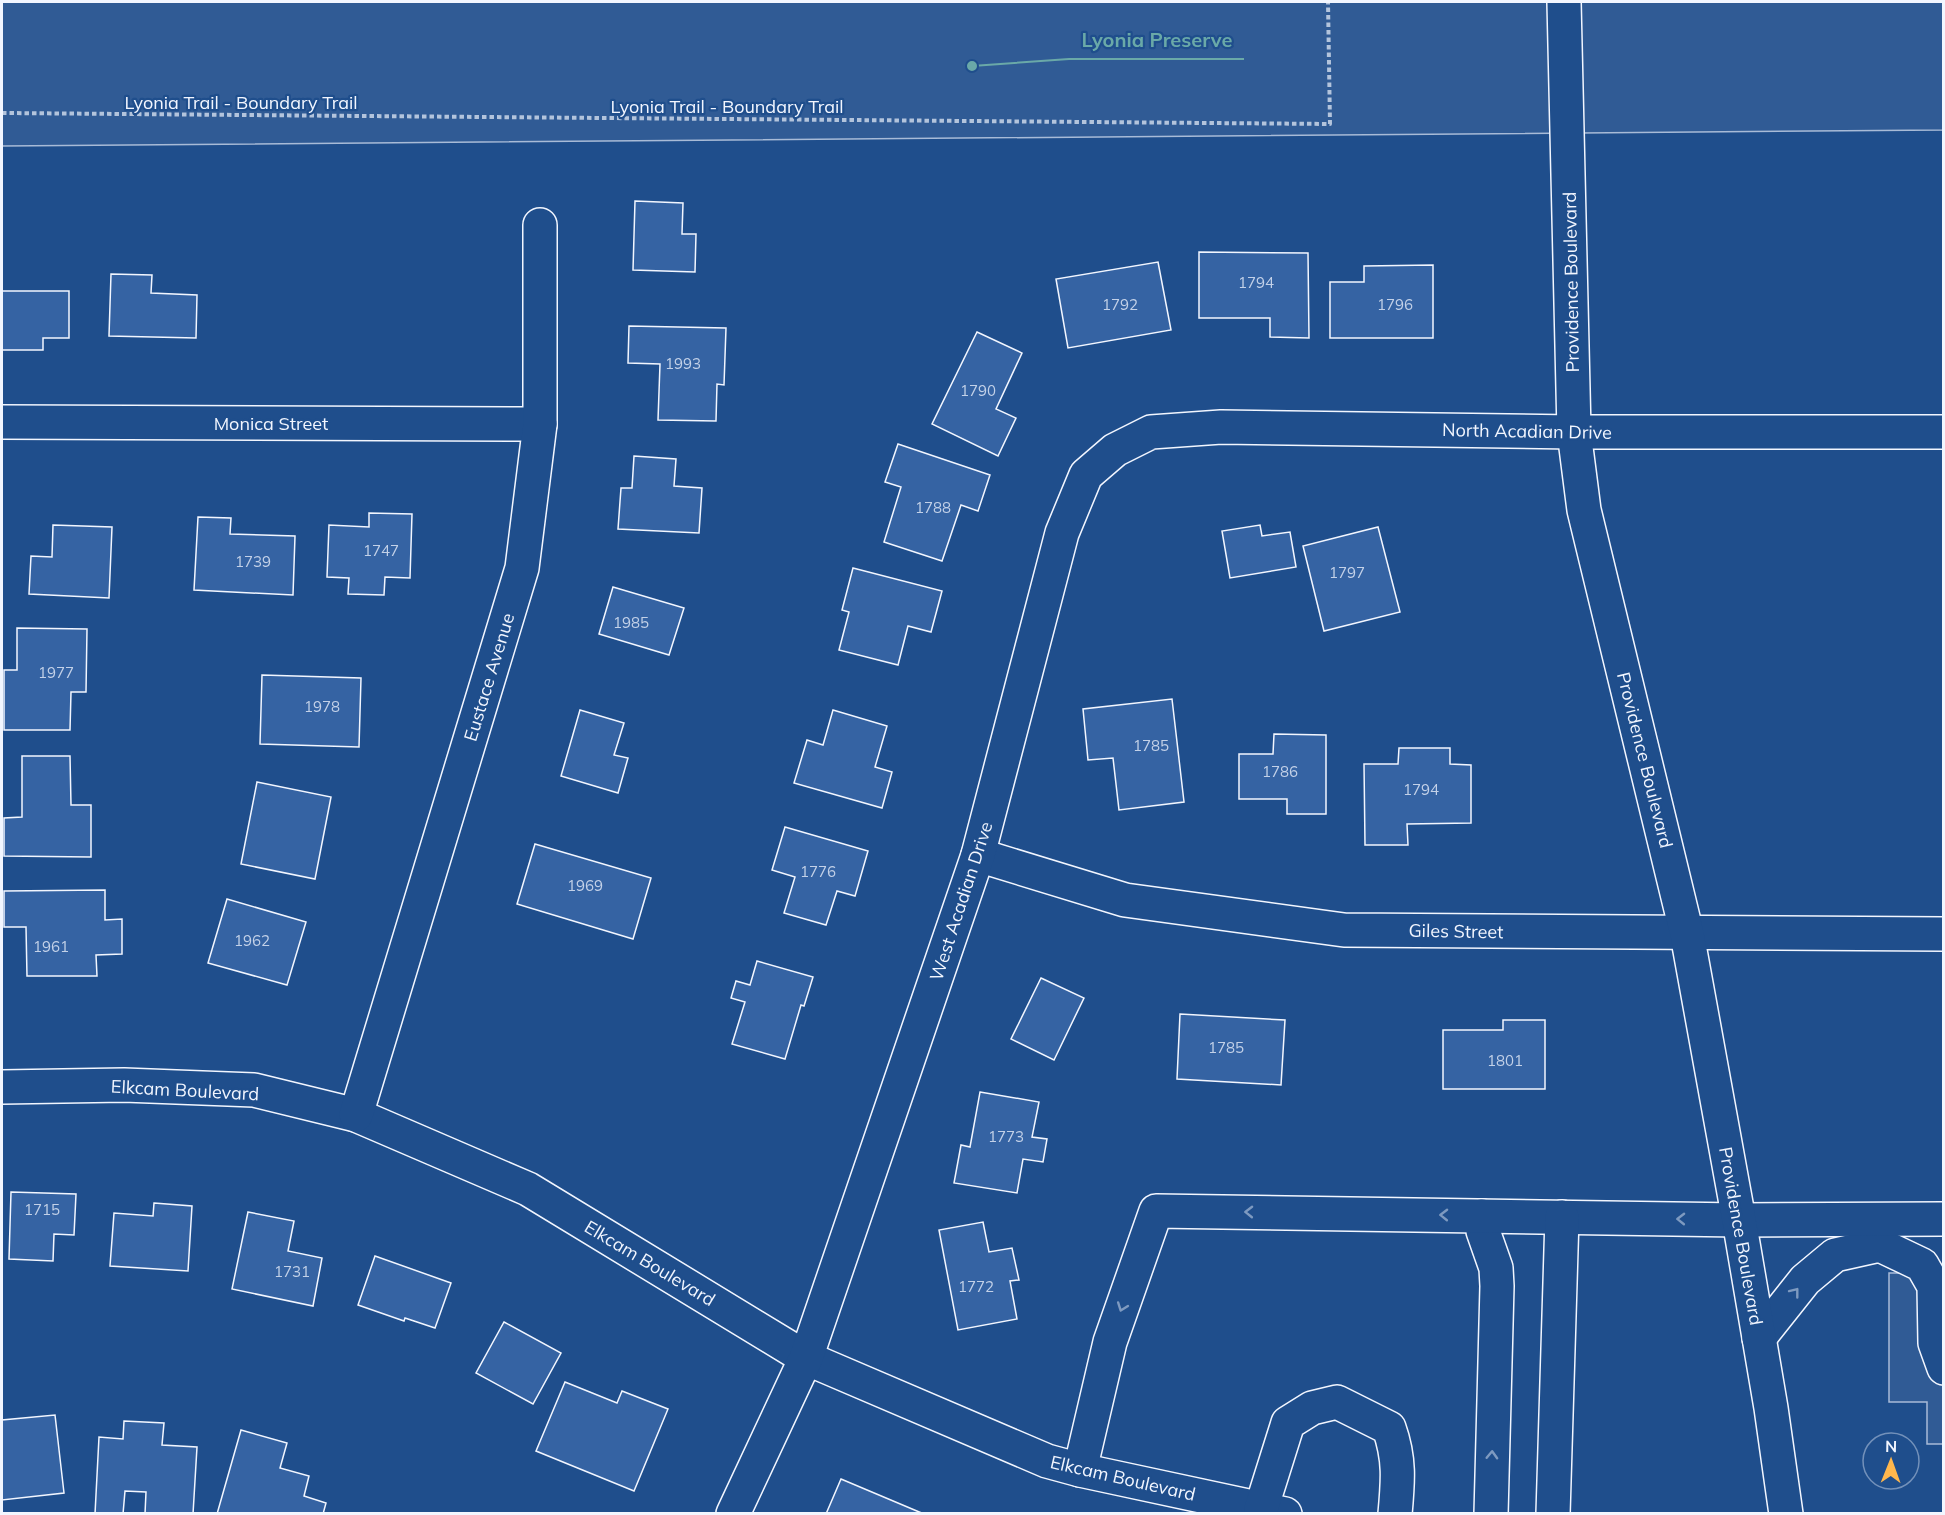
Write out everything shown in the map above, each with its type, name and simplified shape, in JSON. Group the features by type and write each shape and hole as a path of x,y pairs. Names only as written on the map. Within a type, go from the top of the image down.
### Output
{"street":[{"name":"Providence Boulevard","path":"1564,2 1574,432 1584,510 1687,934 1739,1220 1786,1514"},
{"name":"Eustace Avenue","path":"356,1115 522,568 540,424 540,225"},
{"name":"Monica Street","path":"2,422 540,424"},
{"name":"North Acadian Drive","path":"1115,450 1151,432 1221,427 1574,432 1944,432"},
{"name":"West Acadian Drive","path":"733,1514 806,1358 978,855 1062,533 1086,475 1115,450"},
{"name":"Giles Street","path":"978,855 1125,900 1344,930 1944,934"},
{"name":"Elkcam Boulevard","path":"2,1087 124,1085 254,1090 356,1115 528,1189 806,1358 1047,1461 1174,1502 1273,1511"},
{"path":"1080,1470 1110,1342 1156,1211 1739,1220 1944,1219"},
{"path":"1482,1216 1483,1231 1496,1268 1497,1286 1491,1514"},
{"path":"1553,1514 1562,1217"},
{"path":"1759,1338 1805,1280 1834,1255 1880,1245 1922,1265 1934,1286 1935,1343 1944,1368"},
{"path":"1273,1511 1288,1423 1311,1408 1337,1402 1389,1428 1396,1449 1398,1473 1395,1514"}],"path":[{"name":"Lyonia Trail - Boundary Trail","path":"2,113 1330,124 1328,2"}],"shaded area":[{"path":"2,2 1943,2 1943,130 2,146"},
{"path":"1889,1273 1943,1273 1943,1444 1927,1444 1927,1402 1889,1402"}],"building":[{"path":"635,201 683,203 682,234 696,234 695,272 633,270"},
{"path":"1199,252 1308,253 1309,338 1270,337 1270,318 1199,318"},
{"path":"1158,262 1171,330 1068,348 1056,279"},
{"path":"1433,265 1433,338 1330,338 1330,282 1364,282 1364,266"},
{"path":"111,274 152,275 151,293 197,295 196,338 109,336"},
{"path":"2,291 69,291 69,338 43,338 43,350 2,350"},
{"path":"629,326 726,328 724,385 717,384 716,421 658,420 660,364 628,363"},
{"path":"977,332 1022,353 996,409 1016,418 998,456 932,424"},
{"path":"898,444 990,475 978,511 961,505 942,561 884,542 901,487 885,482"},
{"path":"634,456 676,459 674,486 702,488 699,533 618,529 621,488 632,488"},
{"path":"369,513 412,514 410,578 385,577 384,595 348,594 349,578 327,577 329,525 369,527"},
{"path":"198,517 231,518 230,534 295,536 293,595 194,590"},
{"path":"53,525 112,527 109,598 29,594 31,556 52,557"},
{"path":"1260,525 1262,536 1290,532 1296,567 1230,578 1222,531"},
{"path":"1378,527 1400,612 1324,631 1303,546"},
{"path":"853,568 942,591 931,632 908,626 898,665 839,650 849,612 842,610"},
{"path":"613,587 684,608 669,655 599,634"},
{"path":"17,628 87,629 86,692 71,692 70,730 4,730 4,670 17,670"},
{"path":"262,675 361,678 359,747 260,744"},
{"path":"1172,699 1184,802 1119,810 1113,758 1088,760 1083,709"},
{"path":"580,710 624,723 614,755 628,758 618,793 561,776"},
{"path":"833,710 887,726 875,767 892,772 882,808 794,783 807,740 823,745"},
{"path":"1274,734 1326,735 1326,814 1287,814 1287,799 1239,799 1239,754 1273,754"},
{"path":"1399,748 1450,748 1450,764 1471,765 1471,823 1407,824 1408,845 1365,845 1364,764 1398,764"},
{"path":"22,756 70,756 71,805 91,805 91,857 4,856 4,818 22,817"},
{"path":"257,782 331,797 315,879 241,864"},
{"path":"785,827 868,851 855,896 837,891 826,925 784,913 795,877 772,870"},
{"path":"535,844 651,878 633,939 517,904"},
{"path":"105,890 105,920 122,919 122,954 96,955 97,976 27,976 26,927 4,927 4,891"},
{"path":"227,899 306,922 287,985 208,963"},
{"path":"757,961 813,977 804,1006 801,1005 785,1059 732,1044 745,1002 731,998 736,981 750,985"},
{"path":"1041,978 1084,998 1054,1060 1011,1039"},
{"path":"1180,1014 1285,1020 1281,1085 1177,1079"},
{"path":"1503,1020 1545,1020 1545,1089 1443,1089 1443,1030 1503,1030"},
{"path":"980,1092 1039,1102 1032,1137 1047,1139 1043,1162 1023,1159 1017,1193 954,1183 961,1145 970,1147"},
{"path":"11,1192 76,1194 74,1235 54,1234 53,1261 9,1259"},
{"path":"154,1203 192,1206 188,1271 110,1266 114,1213 153,1216"},
{"path":"248,1212 294,1221 288,1251 322,1258 313,1306 232,1289"},
{"path":"983,1222 989,1252 1012,1248 1019,1280 1010,1281 1017,1319 958,1330 939,1230"},
{"path":"375,1256 451,1283 435,1328 405,1318 404,1321 358,1305"},
{"path":"504,1322 561,1353 533,1404 476,1373"},
{"path":"565,1382 617,1403 622,1391 668,1409 634,1491 536,1451"},
{"path":"55,1415 64,1493 2,1500 2,1420"},
{"path":"124,1421 164,1423 162,1445 197,1447 193,1514 145,1514 146,1492 125,1491 123,1514 95,1514 99,1437 123,1439"},
{"path":"241,1430 287,1443 280,1468 309,1476 304,1496 326,1503 323,1514 217,1514"},
{"path":"841,1479 924,1514 826,1514"}],"place":[{"name":"Lyonia Preserve","path":"972,66"}]}
